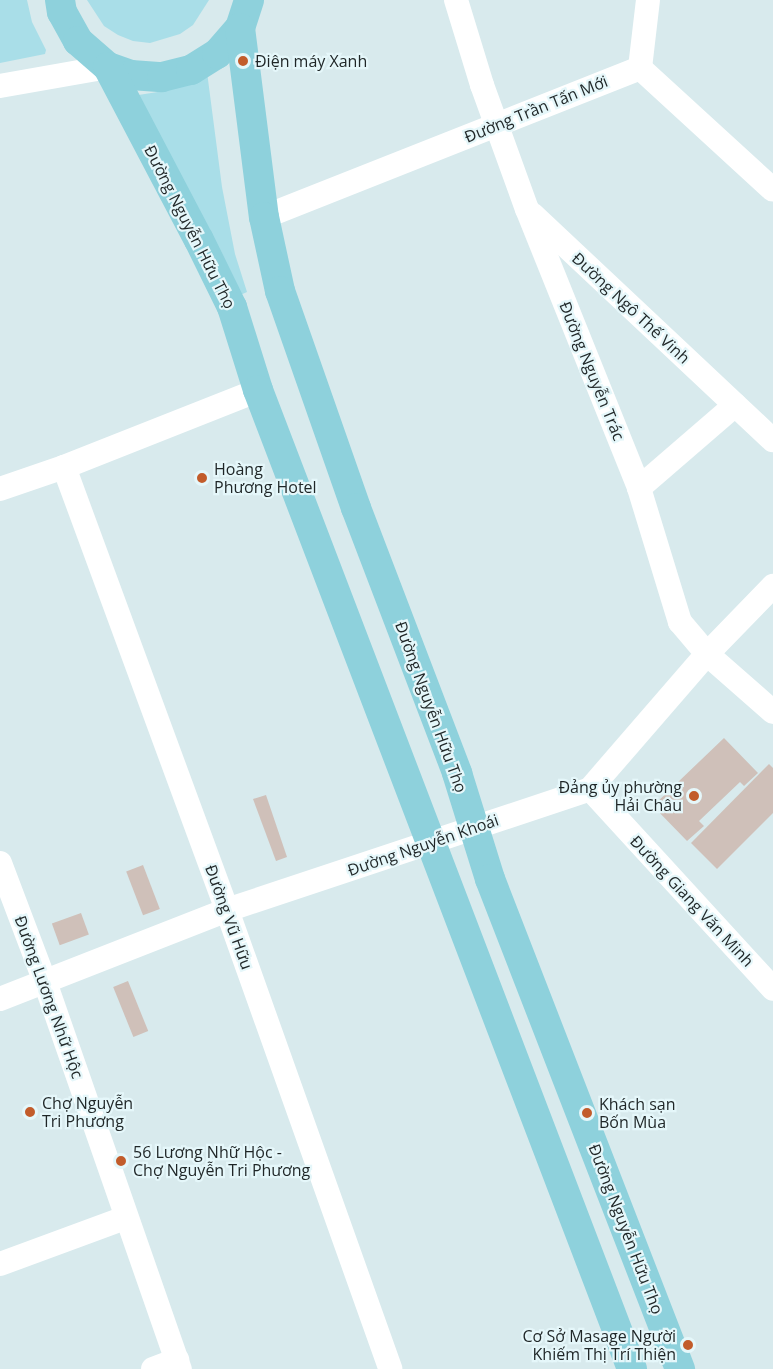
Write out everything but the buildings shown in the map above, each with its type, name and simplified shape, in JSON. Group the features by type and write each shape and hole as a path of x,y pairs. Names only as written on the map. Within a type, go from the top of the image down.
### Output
{"main road":[{"path":"60,0 62,12 78,41 108,67 131,75 162,77 192,70 217,54 240,28 249,0"},
{"name":"Đường Nguyễn Hữu Thọ","path":"240,28 264,216 280,291 356,508 457,773 490,879 680,1369"},
{"name":"Đường Nguyễn Hữu Thọ","path":"108,67 232,308 258,390 632,1369"}],"street":[{"name":"Đường Nguyễn Trác","path":"456,0 527,209 639,488 680,622 707,654 773,712"},
{"path":"648,0 640,68 773,190"},
{"path":"0,86 108,67"},
{"name":"Đường Trần Tấn Mới","path":"264,216 640,68"},
{"name":"Đường Ngô Thế Vinh","path":"527,209 773,440"},
{"path":"0,489 64,467 258,390"},
{"path":"639,488 735,405"},
{"name":"Đường Vũ Hữu","path":"64,467 227,910 390,1369"},
{"path":"590,789 707,654 773,586"},
{"name":"Đường Nguyễn Khoái","path":"0,999 227,910 432,844 590,789"},
{"name":"Đường Giang Văn Minh","path":"590,789 772,986"},
{"name":"Đường Lương Nhữ Hộc","path":"0,863 45,982 125,1218 178,1365"},
{"path":"0,1264 125,1218"},
{"path":"153,1369 178,1365"}],"shaded area":[{"path":"0,0 27,0 32,22 46,50 45,54 0,63"},
{"path":"87,0 209,0 193,25 180,34 150,43 133,41 104,26"},
{"path":"207,72 222,187 235,254 247,292 238,296 132,96 164,91"}],"place":[{"name":"Điện máy Xanh","path":"243,61"},
{"name":"Hoàng Phương Hotel","path":"202,478"},
{"name":"Đảng ủy phường Hải Châu","path":"694,796"},
{"name":"Chợ Nguyễn Tri Phương","path":"30,1112"},
{"name":"Khách sạn Bốn Mùa","path":"587,1113"},
{"name":"56 Lương Nhữ Hộc - Chợ Nguyễn Tri Phương","path":"121,1161"},
{"name":"Cơ Sở Masage Người Khiếm Thị Trí Thiện","path":"688,1345"}]}
